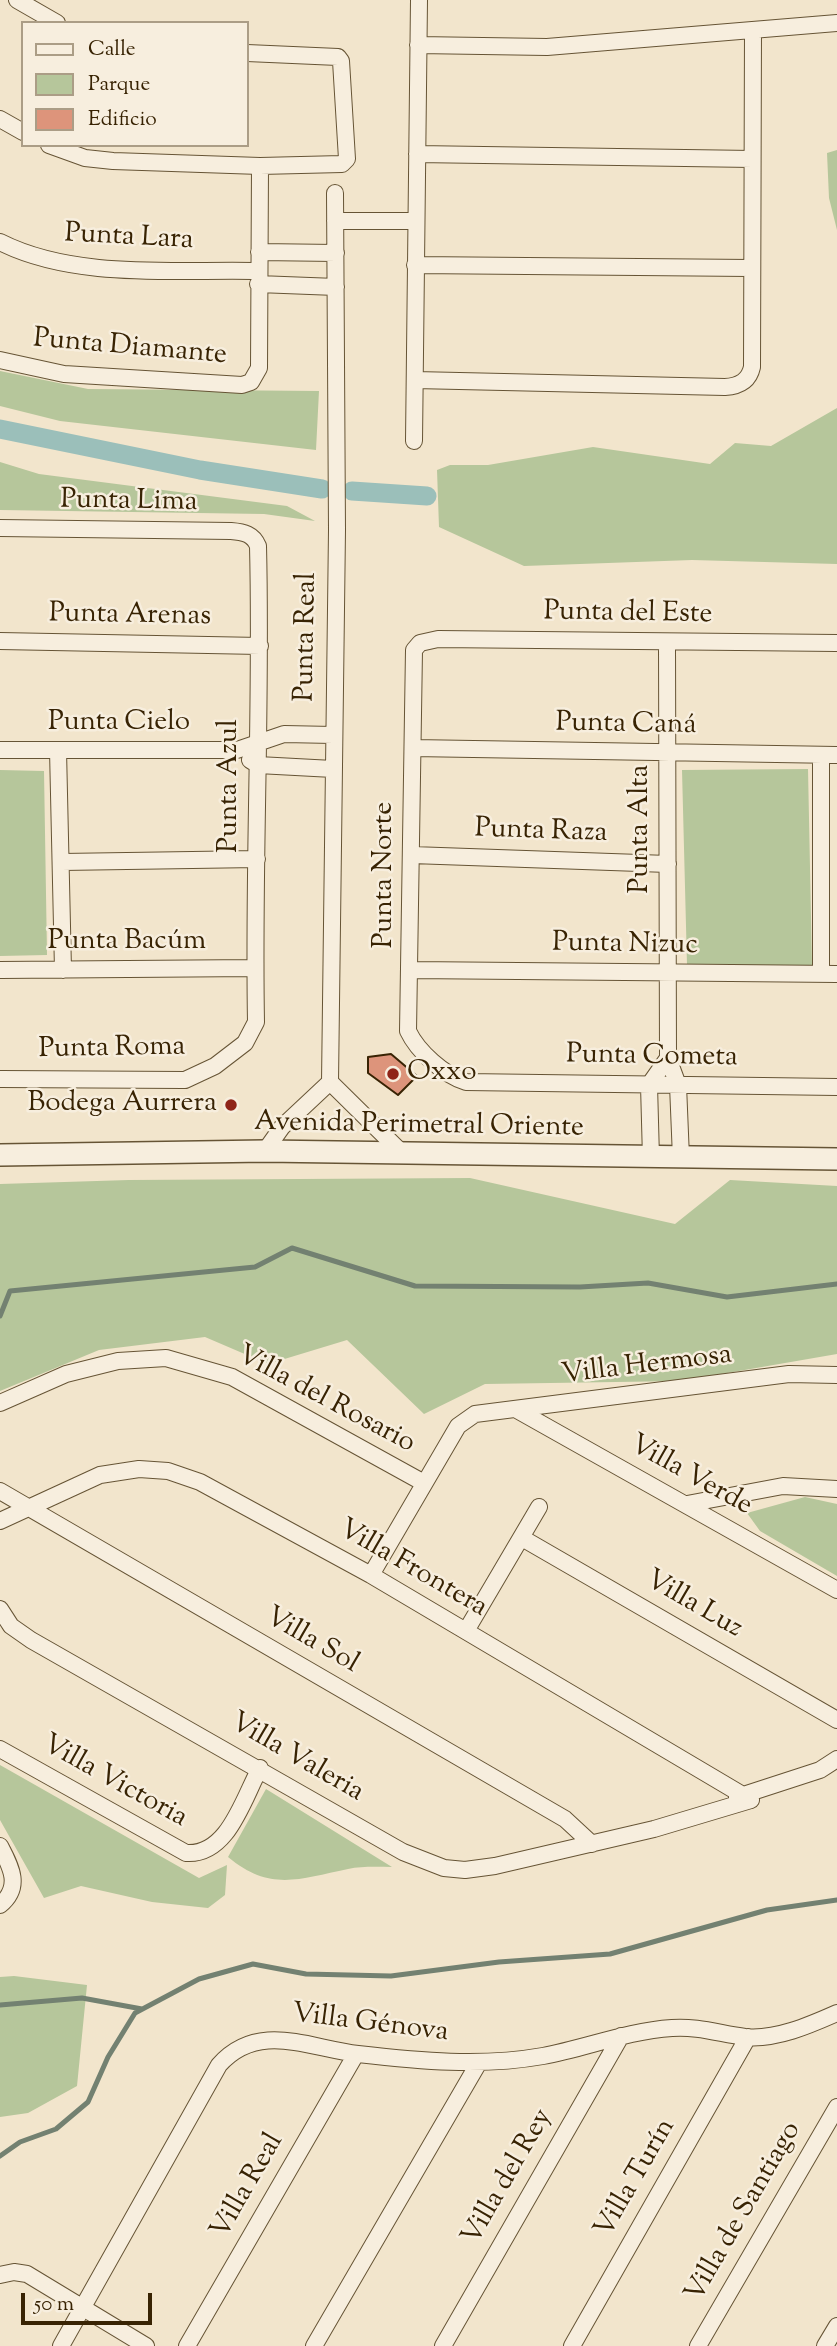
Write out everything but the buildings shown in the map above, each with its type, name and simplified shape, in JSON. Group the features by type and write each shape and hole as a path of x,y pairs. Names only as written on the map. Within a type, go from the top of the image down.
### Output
{"street":[{"path":"17,0 54,21"},
{"path":"414,442 419,0"},
{"path":"418,45 547,47 837,23"},
{"path":"415,380 724,387 738,385 748,379 752,367 750,268 753,30"},
{"path":"55,147 85,158 113,161 336,166 347,159 341,61 332,55 248,53"},
{"path":"0,119 21,131"},
{"path":"417,154 752,159"},
{"path":"258,277 260,166"},
{"name":"Punta Real","path":"330,1082 337,530 335,193"},
{"path":"335,221 416,221"},
{"name":"Punta Lara","path":"0,242 35,256 83,266 258,277 335,287"},
{"path":"258,252 336,253"},
{"path":"415,265 750,268"},
{"name":"Punta Diamante","path":"0,360 64,374 242,385 255,379 259,359 258,277"},
{"name":"Punta Lima","path":"0,528 231,531 255,539"},
{"name":"Punta Azul","path":"251,1033 256,1022 256,741 260,646 258,547 255,539"},
{"name":"Punta del Este","path":"419,643 438,639 837,643"},
{"name":"Punta Arenas","path":"0,641 260,646"},
{"name":"Punta Norte","path":"419,643 414,650 408,1031 413,1041 450,1075 466,1082"},
{"name":"Punta Alta","path":"667,643 670,974 668,1058 678,1085 681,1158"},
{"name":"Punta Cielo","path":"0,750 237,750 256,741 284,734 333,735"},
{"name":"Punta Caná","path":"413,748 829,755"},
{"path":"58,750 63,970"},
{"path":"237,750 258,765 333,769"},
{"path":"829,755 829,974"},
{"name":"Punta Raza","path":"412,855 668,864"},
{"path":"62,862 257,859"},
{"name":"Punta Bacúm","path":"0,970 255,968"},
{"name":"Punta Nizuc","path":"411,970 829,974"},
{"name":"Punta Roma","path":"0,1079 185,1080 215,1066 245,1043 251,1033"},
{"path":"651,1158 649,1085 668,1058"},
{"path":"265,1151 282,1127 330,1082 404,1155"},
{"name":"Punta Cometa","path":"466,1082 837,1087"},
{"name":"Avenida Perimetral Oriente","path":"0,1155 265,1151 404,1155 837,1158"},
{"name":"Villa del Rosario","path":"0,1403 66,1374 118,1361 166,1358 232,1377 424,1483"},
{"name":"Villa Hermosa","path":"424,1483 465,1419 475,1415 789,1374 837,1375"},
{"name":"Villa Verde","path":"517,1410 837,1590"},
{"name":"Villa Frontera","path":"28,1508 100,1475 139,1469 168,1471 234,1498 371,1575 747,1797"},
{"path":"371,1575 424,1483"},
{"path":"687,1504 783,1486 837,1489"},
{"name":"Villa Sol","path":"0,1491 565,1819 592,1844"},
{"path":"466,1631 539,1507"},
{"path":"0,1521 28,1508"},
{"name":"Villa Luz","path":"522,1538 837,1720"},
{"name":"Villa Valeria","path":"0,1609 12,1626 31,1640 260,1768 403,1852 444,1868 465,1870 495,1866 592,1844 747,1797 820,1770 837,1759"},
{"name":"Villa Victoria","path":"0,1749 186,1853 204,1852 223,1838 260,1768"},
{"name":"Villa Valeria","path":"747,1797 773,1794"},
{"path":"0,1846 10,1865 13,1889 0,1905"},
{"name":"Villa Génova","path":"61,2346 219,2065 240,2046 271,2039 356,2054 478,2064 544,2056 621,2036 675,2027 748,2037 807,2026 837,2013"},
{"name":"Villa del Rey","path":"443,2346 621,2036"},
{"name":"Villa Turín","path":"572,2346 748,2037"},
{"name":"Villa Real","path":"187,2346 356,2054"},
{"path":"314,2346 478,2064"},
{"name":"Villa de Santiago","path":"698,2346 837,2106"},
{"path":"7,2274 27,2274 82,2310 146,2346"},
{"path":"825,2346 837,2326"}],"green space":[{"path":"837,150 837,230 829,198 827,153"},
{"path":"0,371 88,389 319,391 316,450 60,421 0,406"},
{"path":"837,408 837,564 692,560 524,566 439,527 437,470 450,465 488,465 593,447 710,464 735,443 771,446"},
{"path":"0,462 39,474 287,506 315,521 264,514 0,510"},
{"path":"808,769 812,966 687,965 682,770"},
{"path":"0,770 44,771 47,955 0,956"},
{"path":"470,1178 675,1224 730,1180 837,1186 837,1354 681,1381 485,1384 424,1414 347,1340 268,1364 205,1337 99,1350 0,1391 0,1184 129,1180"},
{"path":"805,1497 837,1504 837,1576 760,1531 747,1513"},
{"path":"0,1765 199,1878 227,1865 225,1895 208,1908 152,1902 81,1886 44,1898 0,1820"},
{"path":"266,1789 392,1867 353,1868 285,1880 258,1875 243,1868 228,1857"},
{"path":"14,1976 87,1985 77,2086 28,2113 0,2117 0,1977"}],"waterway":[{"path":"0,429 200,470 322,489"},
{"path":"352,491 427,496"},
{"path":"0,1316 10,1291 255,1267 292,1248 415,1286 580,1287 648,1283 727,1297 837,1284"},
{"path":"0,2156 20,2142 56,2129 88,2102 108,2057 135,2013 199,1979 253,1964 306,1974 391,1976 499,1962 610,1954 767,1910 837,1900"},
{"path":"0,2005 82,1998 142,2009"}],"place":[{"name":"Oxxo","path":"393,1074"},
{"name":"Bodega Aurrera","path":"231,1105"}]}
